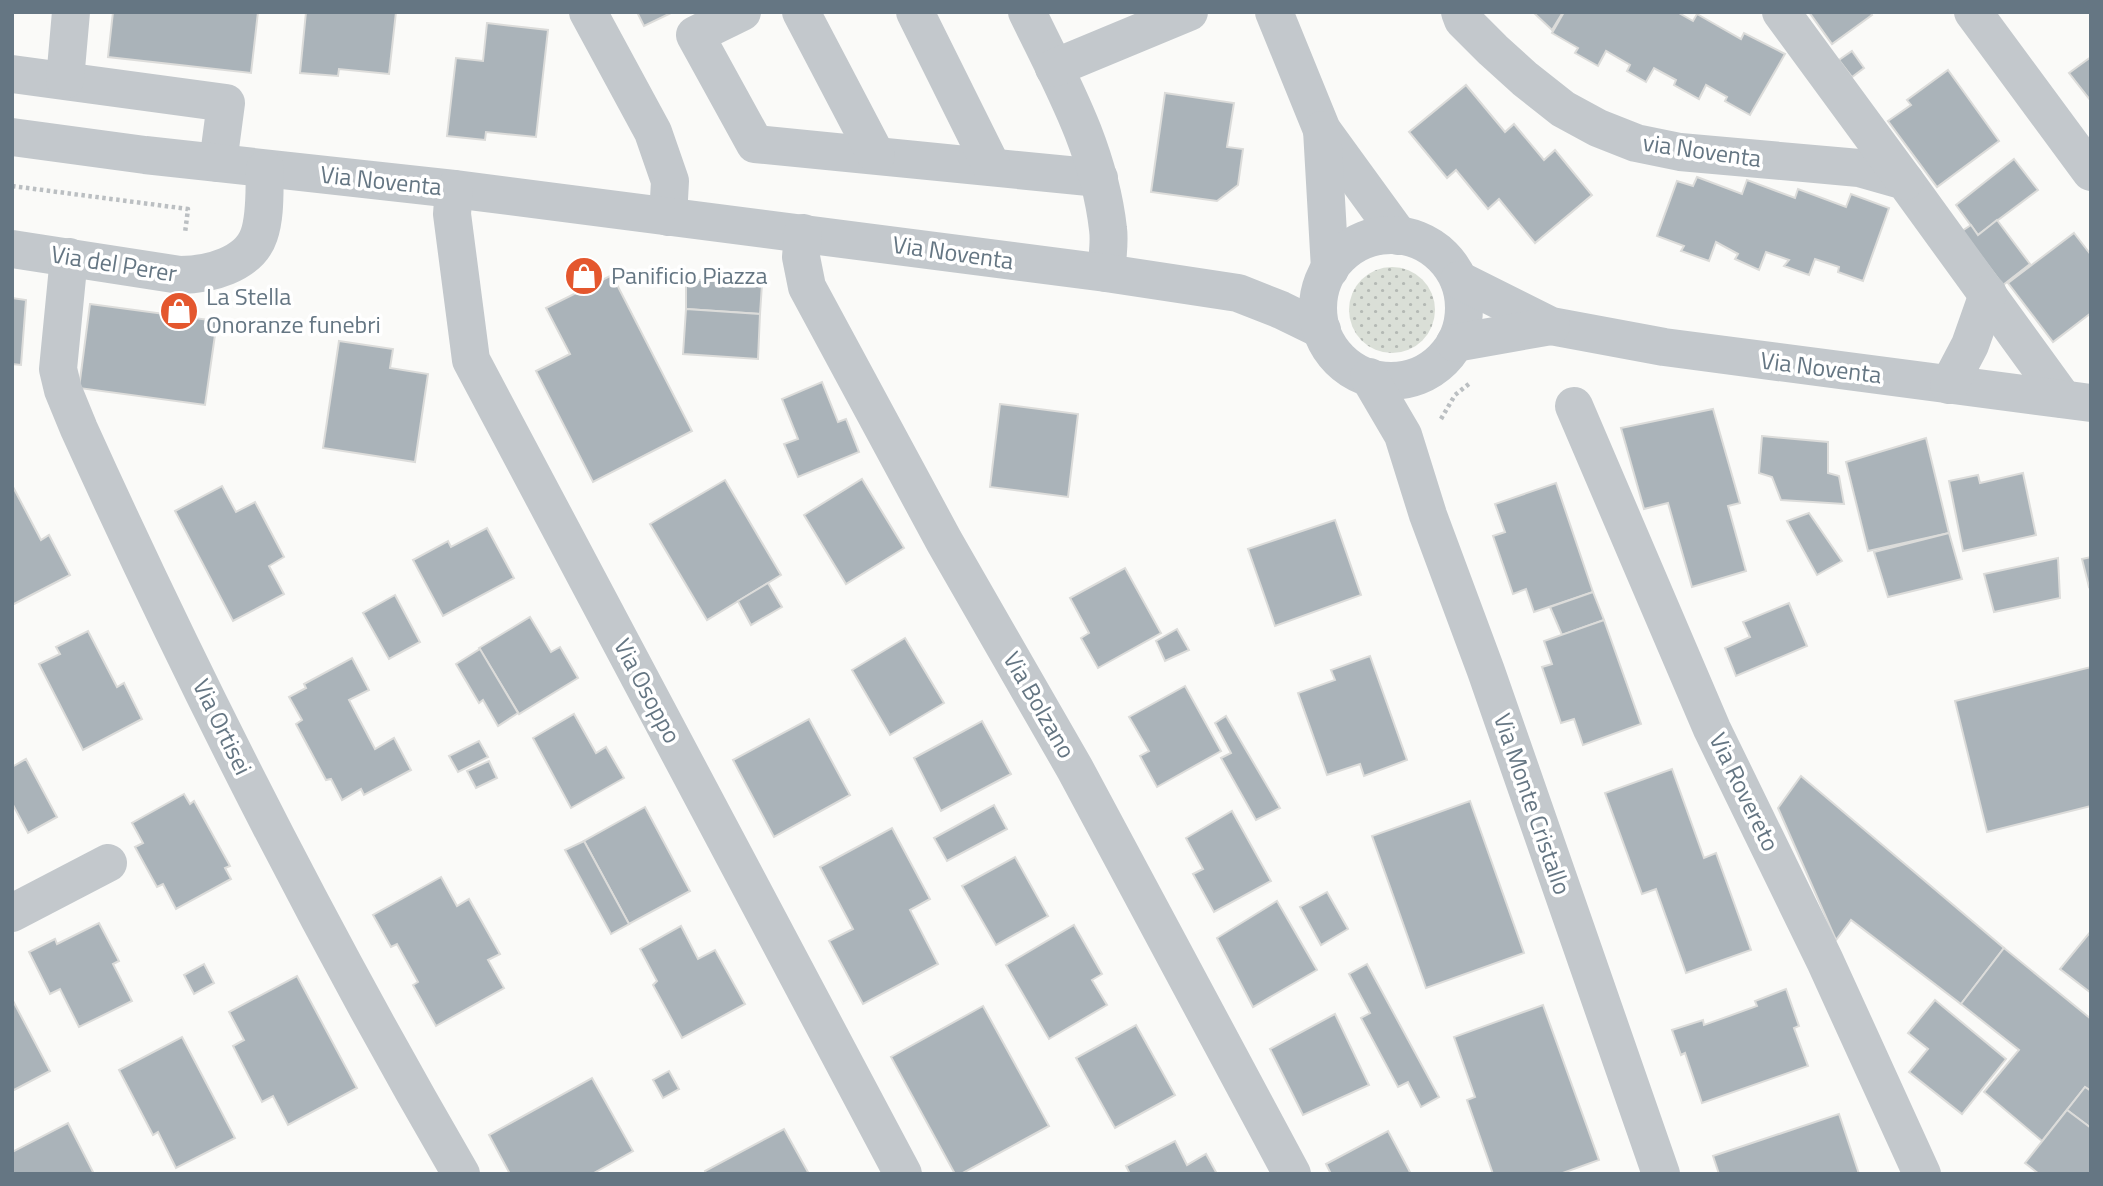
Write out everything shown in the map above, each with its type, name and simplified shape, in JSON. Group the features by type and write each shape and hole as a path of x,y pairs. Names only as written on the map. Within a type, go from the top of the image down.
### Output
{"street":[{"path":"65,79 71,12"},
{"path":"588,12 653,132 670,181 668,217"},
{"path":"742,12 695,35 755,144 1100,178"},
{"path":"801,12 876,155"},
{"path":"915,12 992,167"},
{"path":"1027,12 1086,134 1100,178 1109,232 1106,273"},
{"path":"1274,12 1322,130 1399,236"},
{"name":"via Noventa","path":"1460,12 1463,20 1493,50 1563,109 1598,128 1636,143 1680,152 1859,167 1905,181"},
{"path":"1781,12 1988,294 2077,401"},
{"path":"1973,12 2091,172"},
{"path":"1054,68 1164,17"},
{"path":"12,74 65,79 226,103 218,163"},
{"path":"1322,130 1327,274 1319,304 1326,342 1342,362 1369,377 1392,380 1416,376 1438,363 1455,343 1464,311 1459,280 1445,258 1424,243 1399,236 1381,236 1360,243 1343,254 1327,274"},
{"name":"Via Noventa","path":"12,137 265,169 454,188 1106,273 1238,293 1322,330"},
{"name":"Via del Perer","path":"12,249 180,275 203,275 241,259 259,236 265,169"},
{"name":"Via Osoppo","path":"454,188 452,214 471,360 903,1174"},
{"name":"Via Bolzano","path":"803,233 801,257 807,287 944,541 1075,769 1292,1174"},
{"name":"Via Ortisei","path":"69,257 58,369 63,390 79,429 249,784 385,1043 461,1174"},
{"name":"Via Noventa","path":"1238,293 1327,274"},
{"name":"Via Noventa","path":"1459,280 1551,327 1664,347 2077,401"},
{"path":"1949,385 1970,345 1988,294"},
{"name":"Via Noventa","path":"1455,343 1551,327"},
{"name":"Via Monte Cristallo","path":"1403,435 1416,376"},
{"name":"Via Monte Cristallo","path":"1369,377 1403,435 1428,515 1486,671 1661,1174"},
{"name":"Via Rovereto","path":"1574,406 1712,729 1825,961 1922,1174"},
{"path":"12,914 108,863"}],"path":[{"path":"12,187 188,209 185,234"}],"shaded area":[{"path":"1392,267 1416,274 1428,286 1435,310 1428,334 1416,346 1392,353 1368,346 1356,334 1349,310 1356,286 1368,274"}],"building":[{"path":"113,12 258,12 251,73 108,57"},
{"path":"306,12 396,12 389,74 339,69 338,76 300,73"},
{"path":"637,12 673,12 644,26"},
{"path":"1533,12 1563,12 1552,30"},
{"path":"1564,12 1677,12 1693,21 1697,14 1741,39 1744,33 1785,54 1750,115 1725,101 1727,97 1706,85 1699,99 1674,85 1676,80 1654,68 1646,82 1627,71 1630,65 1606,51 1598,66 1575,53 1578,48 1552,33"},
{"path":"1809,12 1870,12 1872,15 1832,44"},
{"path":"487,23 548,30 536,137 486,132 485,140 447,136 456,58 483,61"},
{"path":"1852,51 1864,68 1852,77 1839,60"},
{"path":"2091,57 2091,101 2069,73"},
{"path":"1948,70 1999,141 1937,187 1888,121 1911,105 1907,100"},
{"path":"1466,85 1505,132 1514,124 1544,160 1555,150 1592,195 1535,243 1499,199 1488,209 1456,170 1447,178 1409,132"},
{"path":"1165,93 1234,103 1227,147 1243,149 1238,185 1217,201 1151,192"},
{"path":"2014,159 2038,190 1978,235 1956,205"},
{"path":"1697,177 1742,194 1747,180 1795,198 1798,189 1846,207 1851,194 1889,208 1863,281 1838,272 1839,267 1815,259 1809,275 1784,266 1789,260 1766,252 1759,270 1735,259 1738,254 1716,242 1709,261 1681,251 1684,246 1657,236 1677,181 1693,186"},
{"path":"1997,220 2030,264 2003,285 1962,231 1971,225 1978,235"},
{"path":"2074,233 2091,255 2091,313 2053,342 2008,283"},
{"path":"612,275 692,431 593,482 536,371 570,354 546,308"},
{"path":"686,279 762,284 760,314 686,309"},
{"path":"12,298 26,300 21,365 12,364"},
{"path":"90,304 217,321 205,405 79,388"},
{"path":"686,309 760,314 758,359 683,354"},
{"path":"339,341 393,349 390,368 428,374 415,462 323,448"},
{"path":"822,382 838,422 846,419 859,452 798,477 784,444 798,439 782,399"},
{"path":"1000,404 1078,414 1068,497 990,487"},
{"path":"1713,409 1740,503 1728,506 1746,571 1692,587 1668,503 1644,509 1621,428"},
{"path":"1762,436 1828,442 1828,473 1839,476 1844,504 1781,500 1772,477 1759,473"},
{"path":"1926,438 1949,533 1868,551 1846,462"},
{"path":"2023,473 2036,535 1963,551 1949,481 1978,475 1980,483"},
{"path":"862,479 904,548 846,584 804,515"},
{"path":"725,480 781,575 707,620 650,524"},
{"path":"1556,483 1593,592 1534,612 1526,589 1513,594 1493,536 1505,532 1495,504"},
{"path":"12,485 41,540 49,535 70,575 12,605"},
{"path":"222,486 236,512 255,502 284,557 269,566 284,594 233,621 175,511"},
{"path":"1809,513 1842,561 1817,575 1787,521"},
{"path":"1335,520 1361,595 1275,626 1248,549"},
{"path":"487,528 514,578 443,616 413,560 448,541 451,547"},
{"path":"1949,533 1962,579 1888,597 1874,552"},
{"path":"2091,557 2091,586 2089,587 2082,559"},
{"path":"2058,558 2060,598 1994,612 1984,574"},
{"path":"1125,568 1161,633 1098,668 1081,638 1089,633 1070,598"},
{"path":"768,583 782,607 751,625 738,601"},
{"path":"1593,592 1604,620 1562,635 1550,607"},
{"path":"395,595 420,642 389,659 363,613"},
{"path":"1789,603 1807,646 1736,676 1725,648 1750,637 1743,622"},
{"path":"530,617 551,652 560,647 578,678 519,714 479,648"},
{"path":"1604,620 1641,724 1583,745 1574,719 1561,723 1542,667 1552,664 1544,641"},
{"path":"1177,629 1189,650 1165,661 1156,641"},
{"path":"88,631 117,687 124,683 142,719 83,750 39,664 60,654 56,647"},
{"path":"905,638 944,703 890,735 852,670"},
{"path":"480,649 518,713 498,726 483,700 479,703 456,664"},
{"path":"1370,656 1407,760 1364,776 1360,764 1327,775 1298,693 1335,680 1331,670"},
{"path":"352,658 369,690 349,700 375,749 394,738 411,770 364,795 361,789 342,800 331,779 326,780 296,724 302,720 289,697 306,688 304,684"},
{"path":"2091,667 2091,806 1987,832 1955,701"},
{"path":"1185,686 1221,751 1157,787 1140,756 1149,751 1129,717"},
{"path":"574,714 596,753 606,747 624,778 571,808 533,738"},
{"path":"1226,716 1280,808 1256,820 1221,758 1231,753 1215,723"},
{"path":"809,719 850,795 774,837 733,760"},
{"path":"982,721 1011,774 941,811 914,758"},
{"path":"479,741 488,757 458,772 449,756"},
{"path":"26,759 57,817 28,833 12,803 12,767"},
{"path":"489,761 497,778 476,788 467,771"},
{"path":"1672,769 1704,858 1716,853 1751,950 1686,973 1656,889 1642,894 1605,793"},
{"path":"1801,776 2004,948 1961,1004 1851,920 1836,940 1778,808"},
{"path":"184,794 190,804 194,801 230,866 225,868 231,879 176,909 163,884 157,887 135,847 143,843 132,823"},
{"path":"1470,801 1524,953 1426,988 1372,836"},
{"path":"994,805 1007,829 947,861 934,838"},
{"path":"645,807 690,891 629,924 584,841"},
{"path":"1232,811 1271,881 1214,912 1193,874 1203,869 1186,838"},
{"path":"892,828 930,899 910,910 938,964 863,1004 829,941 853,929 820,867"},
{"path":"584,841 629,924 611,934 565,850"},
{"path":"1015,857 1048,916 996,945 962,886"},
{"path":"441,877 457,906 469,899 500,954 488,960 504,988 436,1026 413,985 418,982 397,944 391,947 373,915"},
{"path":"1327,892 1348,929 1321,945 1300,907"},
{"path":"1277,901 1317,970 1253,1007 1217,938"},
{"path":"99,923 119,961 113,964 132,1001 79,1027 60,989 50,994 29,952 55,939 57,944"},
{"path":"1074,925 1102,974 1092,980 1107,1005 1049,1039 1006,965"},
{"path":"681,926 698,959 715,950 745,1004 682,1038 653,985 657,981 640,949"},
{"path":"2091,931 2091,993 2060,969"},
{"path":"2004,948 2091,1019 2091,1091 2085,1087 2042,1141 1984,1092 2019,1050 1961,1004"},
{"path":"204,964 214,983 194,994 184,975"},
{"path":"1367,964 1439,1097 1421,1107 1408,1082 1398,1087 1361,1018 1370,1013 1349,974"},
{"path":"297,976 357,1088 288,1125 273,1096 262,1102 233,1046 244,1040 229,1012"},
{"path":"1786,989 1799,1026 1794,1028 1808,1066 1702,1103 1685,1053 1681,1055 1672,1030 1703,1020 1704,1025 1757,1006 1755,1001"},
{"path":"12,999 50,1071 12,1091"},
{"path":"1935,1000 2006,1059 1962,1114 1909,1072 1928,1049 1908,1033"},
{"path":"1543,1005 1599,1160 1560,1174 1493,1174 1467,1100 1475,1097 1454,1037"},
{"path":"983,1006 1049,1126 961,1174 955,1174 891,1057"},
{"path":"1335,1014 1369,1085 1303,1115 1270,1049"},
{"path":"1136,1025 1175,1095 1115,1128 1076,1058"},
{"path":"182,1037 235,1138 176,1168 158,1132 153,1135 119,1070"},
{"path":"669,1071 679,1089 663,1098 653,1080"},
{"path":"592,1078 633,1151 592,1174 510,1174 489,1135"},
{"path":"2085,1087 2091,1091 2091,1128 2067,1110"},
{"path":"2067,1110 2091,1128 2091,1174 2039,1174 2025,1163"},
{"path":"1839,1114 1859,1174 1719,1174 1713,1156"},
{"path":"68,1123 94,1174 12,1174 12,1152"},
{"path":"784,1129 809,1174 706,1174 705,1171"},
{"path":"1388,1131 1411,1174 1331,1174 1326,1164"},
{"path":"1175,1141 1187,1165 1206,1154 1217,1174 1130,1174 1126,1166"}],"place":[{"name":"Panificio Piazza","path":"584,276"},
{"name":"La Stella Onoranze funebri","path":"179,311"}]}
